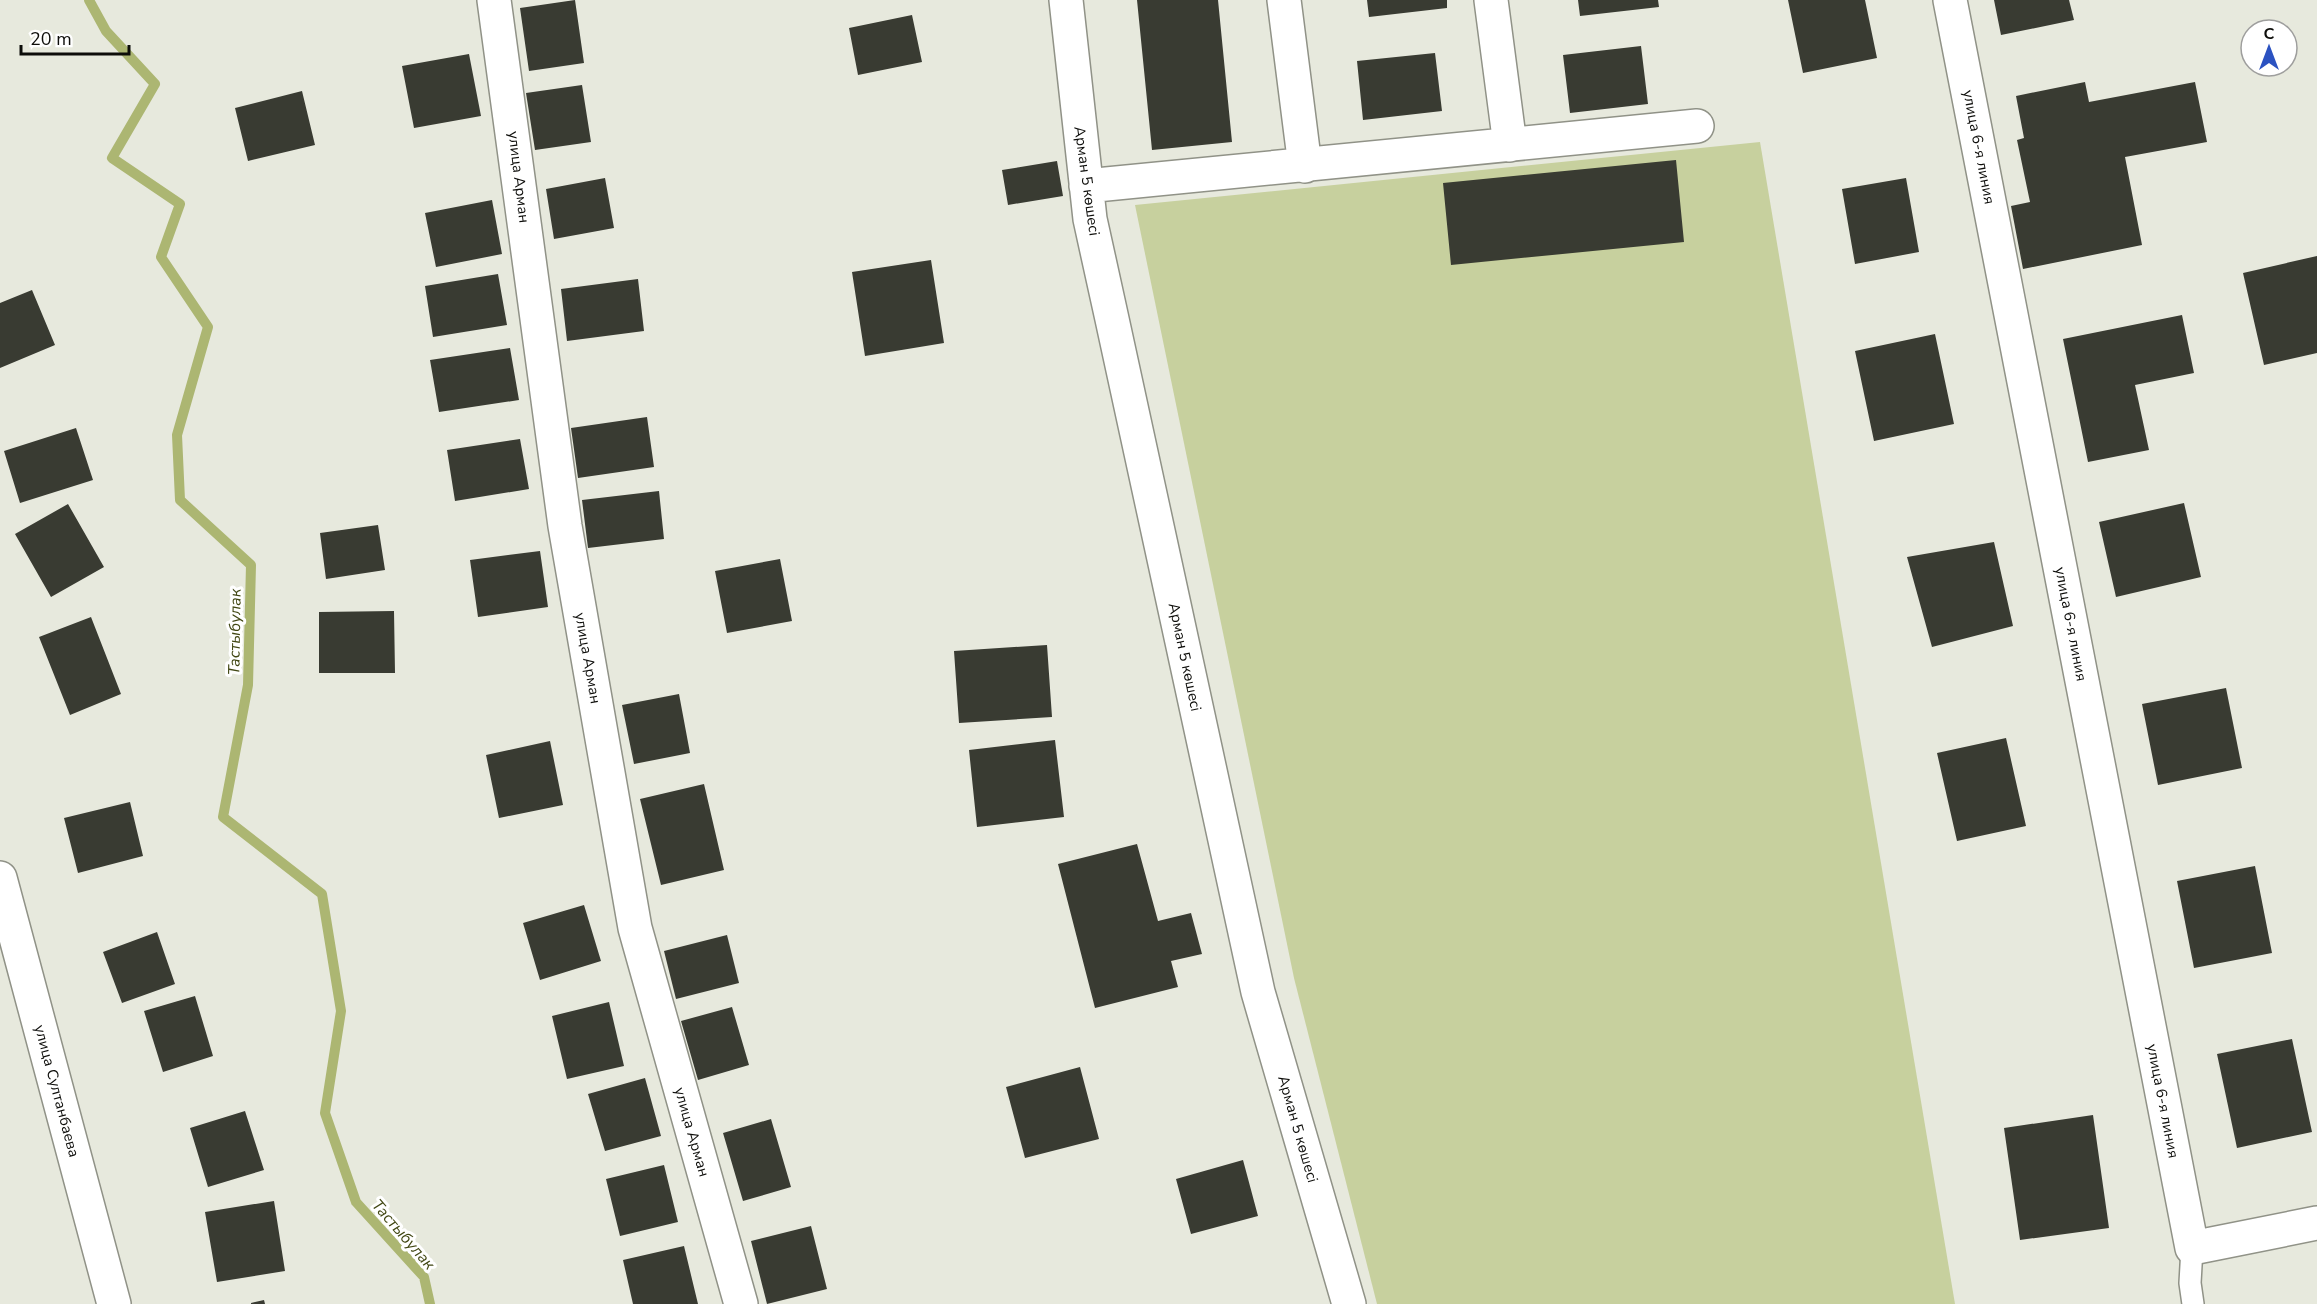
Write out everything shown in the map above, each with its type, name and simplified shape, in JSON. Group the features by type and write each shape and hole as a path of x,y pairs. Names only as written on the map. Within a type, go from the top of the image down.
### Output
{"street":[{"name":"улица Арман","path":"494,0 565,526 635,928 741,1304"},
{"name":"Арман 5 көшесі","path":"1066,0 1090,219 1258,992 1349,1304"},
{"path":"1284,0 1305,166"},
{"path":"1491,0 1510,145"},
{"name":"улица 6-я линия","path":"1950,0 2192,1248"},
{"path":"1086,186 1698,126"},
{"name":"улица Султанбаева","path":"0,878 114,1304"},
{"path":"2192,1248 2317,1223"}],"lane":[{"path":"2192,1248 2190,1283 2193,1304"}],"green space":[{"path":"1760,142 1955,1304 1377,1304 1294,978 1135,205"}],"building":[{"path":"575,0 584,63 529,71 520,8"},
{"path":"1137,0 1218,0 1232,142 1152,150"},
{"path":"1367,0 1447,0 1447,8 1369,17"},
{"path":"1578,0 1658,0 1659,7 1580,16"},
{"path":"1788,0 1865,0 1877,58 1803,73"},
{"path":"1994,0 2069,0 2074,20 2001,35"},
{"path":"912,15 922,62 858,75 849,28"},
{"path":"1641,46 1648,104 1570,113 1563,55"},
{"path":"1435,53 1442,111 1363,120 1357,61"},
{"path":"469,54 481,116 414,128 402,66"},
{"path":"2085,82 2089,102 2195,82 2207,142 2125,157 2142,245 2023,269 2011,206 2030,202 2017,140 2024,138 2016,96"},
{"path":"582,85 591,142 535,150 526,93"},
{"path":"302,91 315,145 248,161 235,108"},
{"path":"1676,160 1684,242 1451,265 1443,183"},
{"path":"1057,161 1063,196 1008,205 1002,170"},
{"path":"605,178 614,228 554,239 546,189"},
{"path":"1906,178 1919,252 1855,264 1842,189"},
{"path":"492,200 502,254 436,267 425,213"},
{"path":"2317,256 2317,353 2264,365 2243,273"},
{"path":"931,260 944,343 865,356 852,272"},
{"path":"498,274 507,325 433,337 425,286"},
{"path":"638,279 644,331 567,341 561,289"},
{"path":"32,290 55,345 0,368 0,303"},
{"path":"2182,315 2194,373 2135,385 2149,450 2088,462 2063,339"},
{"path":"1935,334 1954,424 1874,441 1855,351"},
{"path":"510,348 519,400 439,412 430,360"},
{"path":"647,417 654,467 578,478 571,428"},
{"path":"76,428 93,480 20,503 4,451"},
{"path":"520,439 529,489 455,501 447,450"},
{"path":"659,491 664,539 588,548 582,500"},
{"path":"2184,503 2201,577 2116,597 2099,522"},
{"path":"68,504 104,567 51,597 15,534"},
{"path":"378,525 385,570 326,579 320,533"},
{"path":"1994,542 2013,626 1932,647 1907,557"},
{"path":"540,551 548,607 478,617 470,560"},
{"path":"780,559 792,621 727,633 715,571"},
{"path":"394,611 395,673 319,673 319,612"},
{"path":"91,617 121,694 70,715 39,637"},
{"path":"1047,645 1052,717 959,723 954,651"},
{"path":"2226,688 2242,768 2158,785 2142,704"},
{"path":"679,694 690,753 634,764 622,705"},
{"path":"2006,738 2026,826 1957,841 1937,753"},
{"path":"1055,740 1064,817 977,827 969,750"},
{"path":"550,741 563,805 499,818 486,755"},
{"path":"704,784 724,870 661,885 640,799"},
{"path":"130,802 143,856 78,873 64,818"},
{"path":"1137,844 1158,921 1191,913 1202,954 1171,961 1178,987 1095,1008 1058,864"},
{"path":"2255,866 2272,953 2194,968 2177,881"},
{"path":"584,905 601,961 540,980 523,923"},
{"path":"157,932 175,984 122,1003 103,952"},
{"path":"727,935 739,983 676,999 664,951"},
{"path":"195,996 213,1056 163,1072 144,1011"},
{"path":"609,1002 624,1066 567,1079 552,1016"},
{"path":"732,1007 749,1065 698,1080 681,1021"},
{"path":"2292,1039 2312,1132 2237,1148 2217,1054"},
{"path":"1080,1067 1099,1139 1025,1158 1006,1087"},
{"path":"645,1078 661,1136 605,1151 588,1094"},
{"path":"245,1111 264,1170 208,1187 190,1128"},
{"path":"2093,1115 2109,1228 2020,1240 2004,1128"},
{"path":"771,1119 791,1187 743,1201 723,1133"},
{"path":"1243,1160 1258,1216 1191,1234 1176,1179"},
{"path":"664,1165 678,1222 620,1236 606,1179"},
{"path":"274,1201 285,1271 217,1282 205,1212"},
{"path":"811,1226 827,1289 767,1304 751,1241"},
{"path":"684,1246 698,1304 633,1304 623,1260"},
{"path":"264,1300 265,1304 251,1304 251,1303"}],"waterway":[{"name":"Тастыбулак","path":"89,0 106,31 155,84 112,158 180,204 161,257 208,327 177,435 180,500 251,565 248,685 223,817 322,894 341,1011 325,1113 356,1202 424,1277 430,1304"}]}
